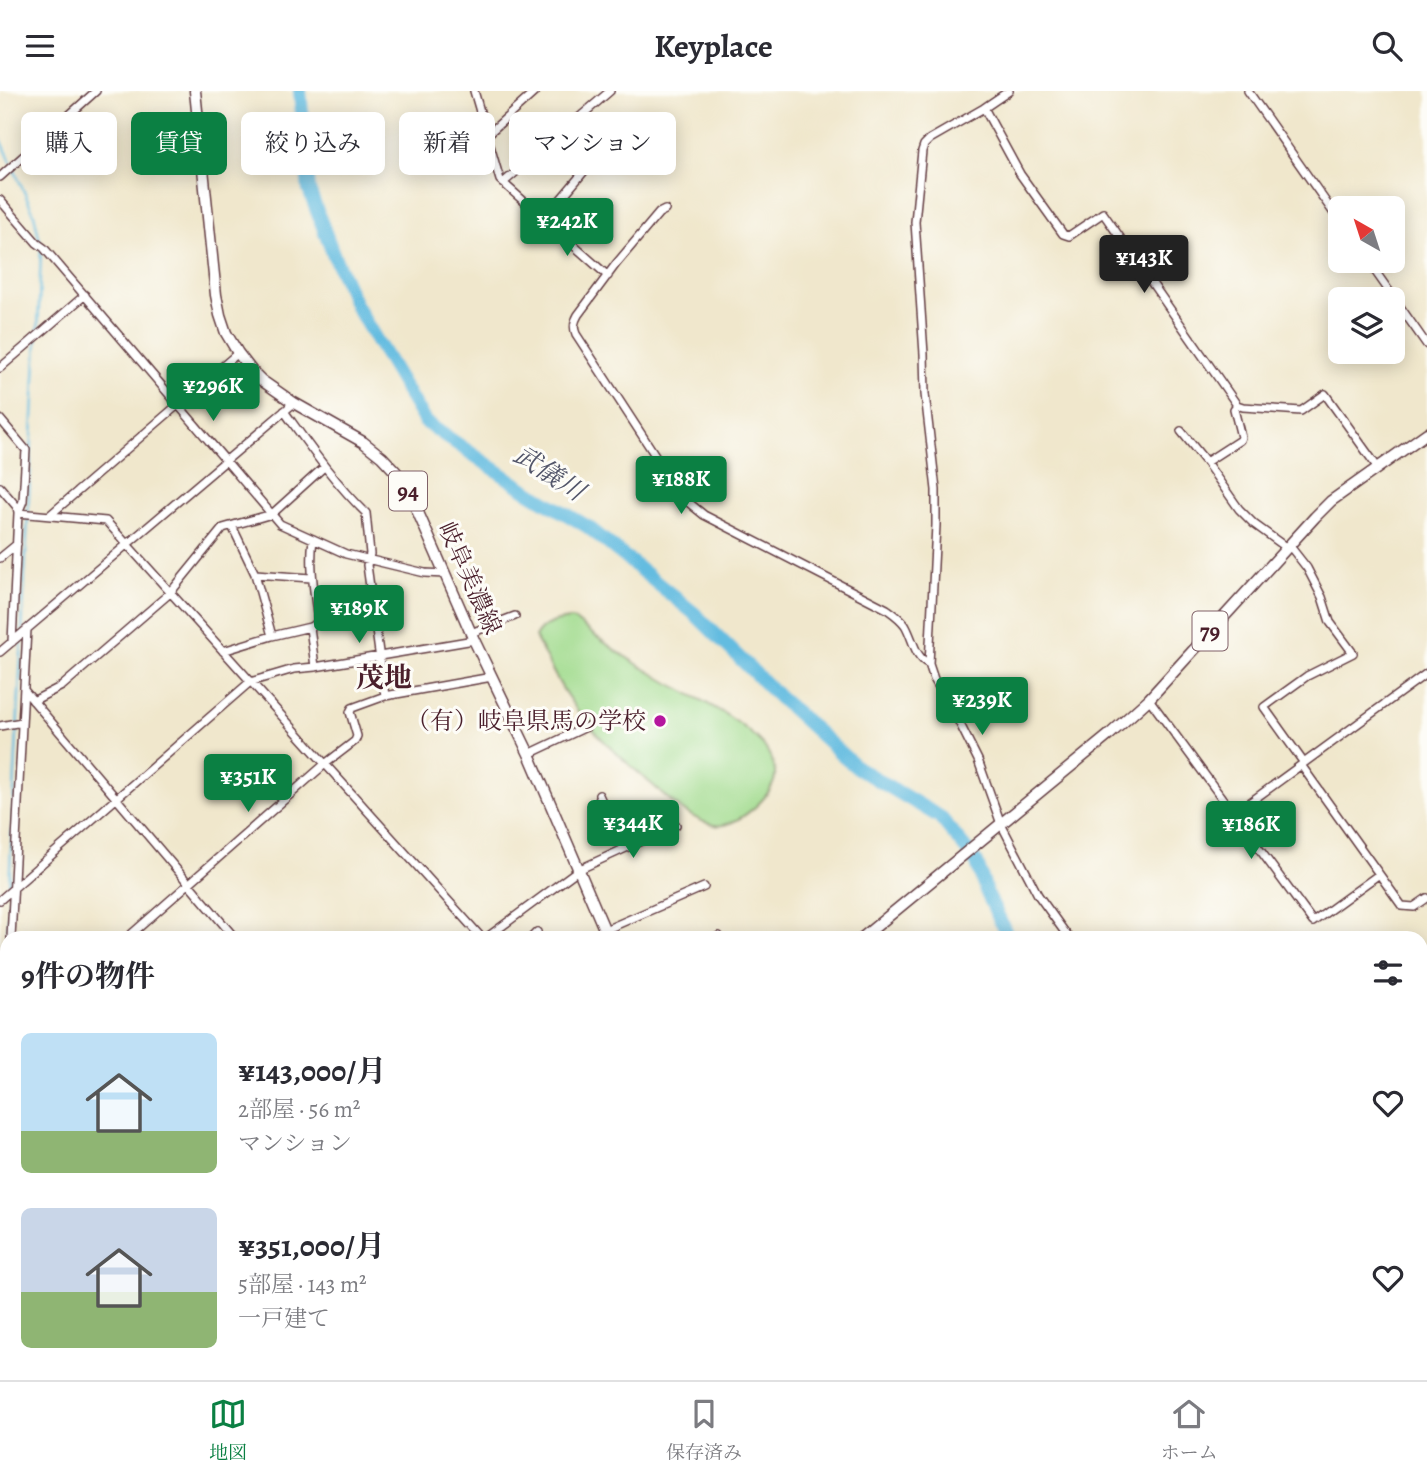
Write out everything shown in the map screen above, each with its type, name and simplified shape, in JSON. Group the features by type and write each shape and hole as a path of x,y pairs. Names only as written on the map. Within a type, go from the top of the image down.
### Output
{"main road":[{"name":"岐阜美濃線","path":"195,91 216,295 226,333 238,353 261,380 294,403 363,442 396,472 413,501 529,754 606,931"},
{"name":"79","path":"870,931 1109,735 1149,699 1315,517 1331,502 1427,433"}],"street":[{"path":"0,177 96,91"},
{"path":"474,91 480,112"},
{"path":"495,127 536,91"},
{"path":"585,112 610,91"},
{"path":"1009,91 930,139 922,151 918,179 915,222 917,263 925,394 936,490 929,664 934,679 978,761 997,827 1038,895 1064,931"},
{"path":"1248,91 1328,205"},
{"path":"984,108 1020,174 1063,234 1069,236 1103,213 1237,405 1301,411 1325,394 1378,468"},
{"path":"495,164 503,183 608,276"},
{"path":"503,183 512,175"},
{"path":"544,219 581,175"},
{"path":"0,200 85,295 280,524 346,554 425,573 445,574"},
{"path":"664,209 575,320 576,334 690,505 704,515 887,609 900,618 918,655 923,662 929,664"},
{"path":"1376,273 1427,345"},
{"path":"0,368 85,295"},
{"path":"50,515 238,353"},
{"path":"0,652 294,403"},
{"path":"1206,462 1240,440 1234,409 1237,405"},
{"path":"284,411 324,467 366,513 370,554 367,565 385,696"},
{"path":"0,419 26,450 17,544 24,690 19,722 12,931"},
{"path":"1181,431 1239,509 1254,524 1288,546 1307,568 1322,597 1330,622 1353,653 1307,675 1264,707 1402,906 1414,907 1427,898"},
{"path":"33,701 62,686 170,593 223,528 272,514 324,467"},
{"path":"0,487 21,513"},
{"path":"21,513 106,521 478,931"},
{"path":"232,526 255,574 272,636"},
{"path":"313,538 311,578 318,623"},
{"path":"0,558 17,544"},
{"path":"255,574 311,578"},
{"path":"0,900 250,682 295,669 379,656 473,636 515,615"},
{"path":"223,651 318,623 375,624"},
{"path":"310,627 315,667"},
{"path":"1234,814 1427,673"},
{"path":"135,931 355,741 357,736 350,712 352,709 385,696 492,677"},
{"path":"24,690 229,931"},
{"path":"1149,699 1313,922 1378,874"},
{"path":"0,726 19,722"},
{"path":"529,754 586,727"},
{"path":"599,795 624,849"},
{"path":"494,931 578,870 676,825"},
{"path":"613,931 704,887"}],"green space":[{"name":"（有）岐阜県馬の学校","path":"570,619 643,668 731,718 754,736 768,752 775,772 773,784 761,802 732,822 714,825 705,822 679,807 615,752 576,709 535,637 546,626"}],"waterway":[{"name":"武儀川","path":"300,91 309,190 355,304 425,422 521,487 588,527 695,614 780,698 856,767 940,817 977,863 986,891 1005,931"},
{"path":"0,137 11,162"},
{"path":"14,169 34,214 40,242"},
{"path":"38,333 41,248"},
{"path":"22,630 37,339"},
{"path":"9,888 22,636"},
{"path":"8,931 9,899"}],"place":[{"name":"（有）岐阜県馬の学校","path":"660,721"}],"district":[{"name":"茂地","path":"384,678"}]}
